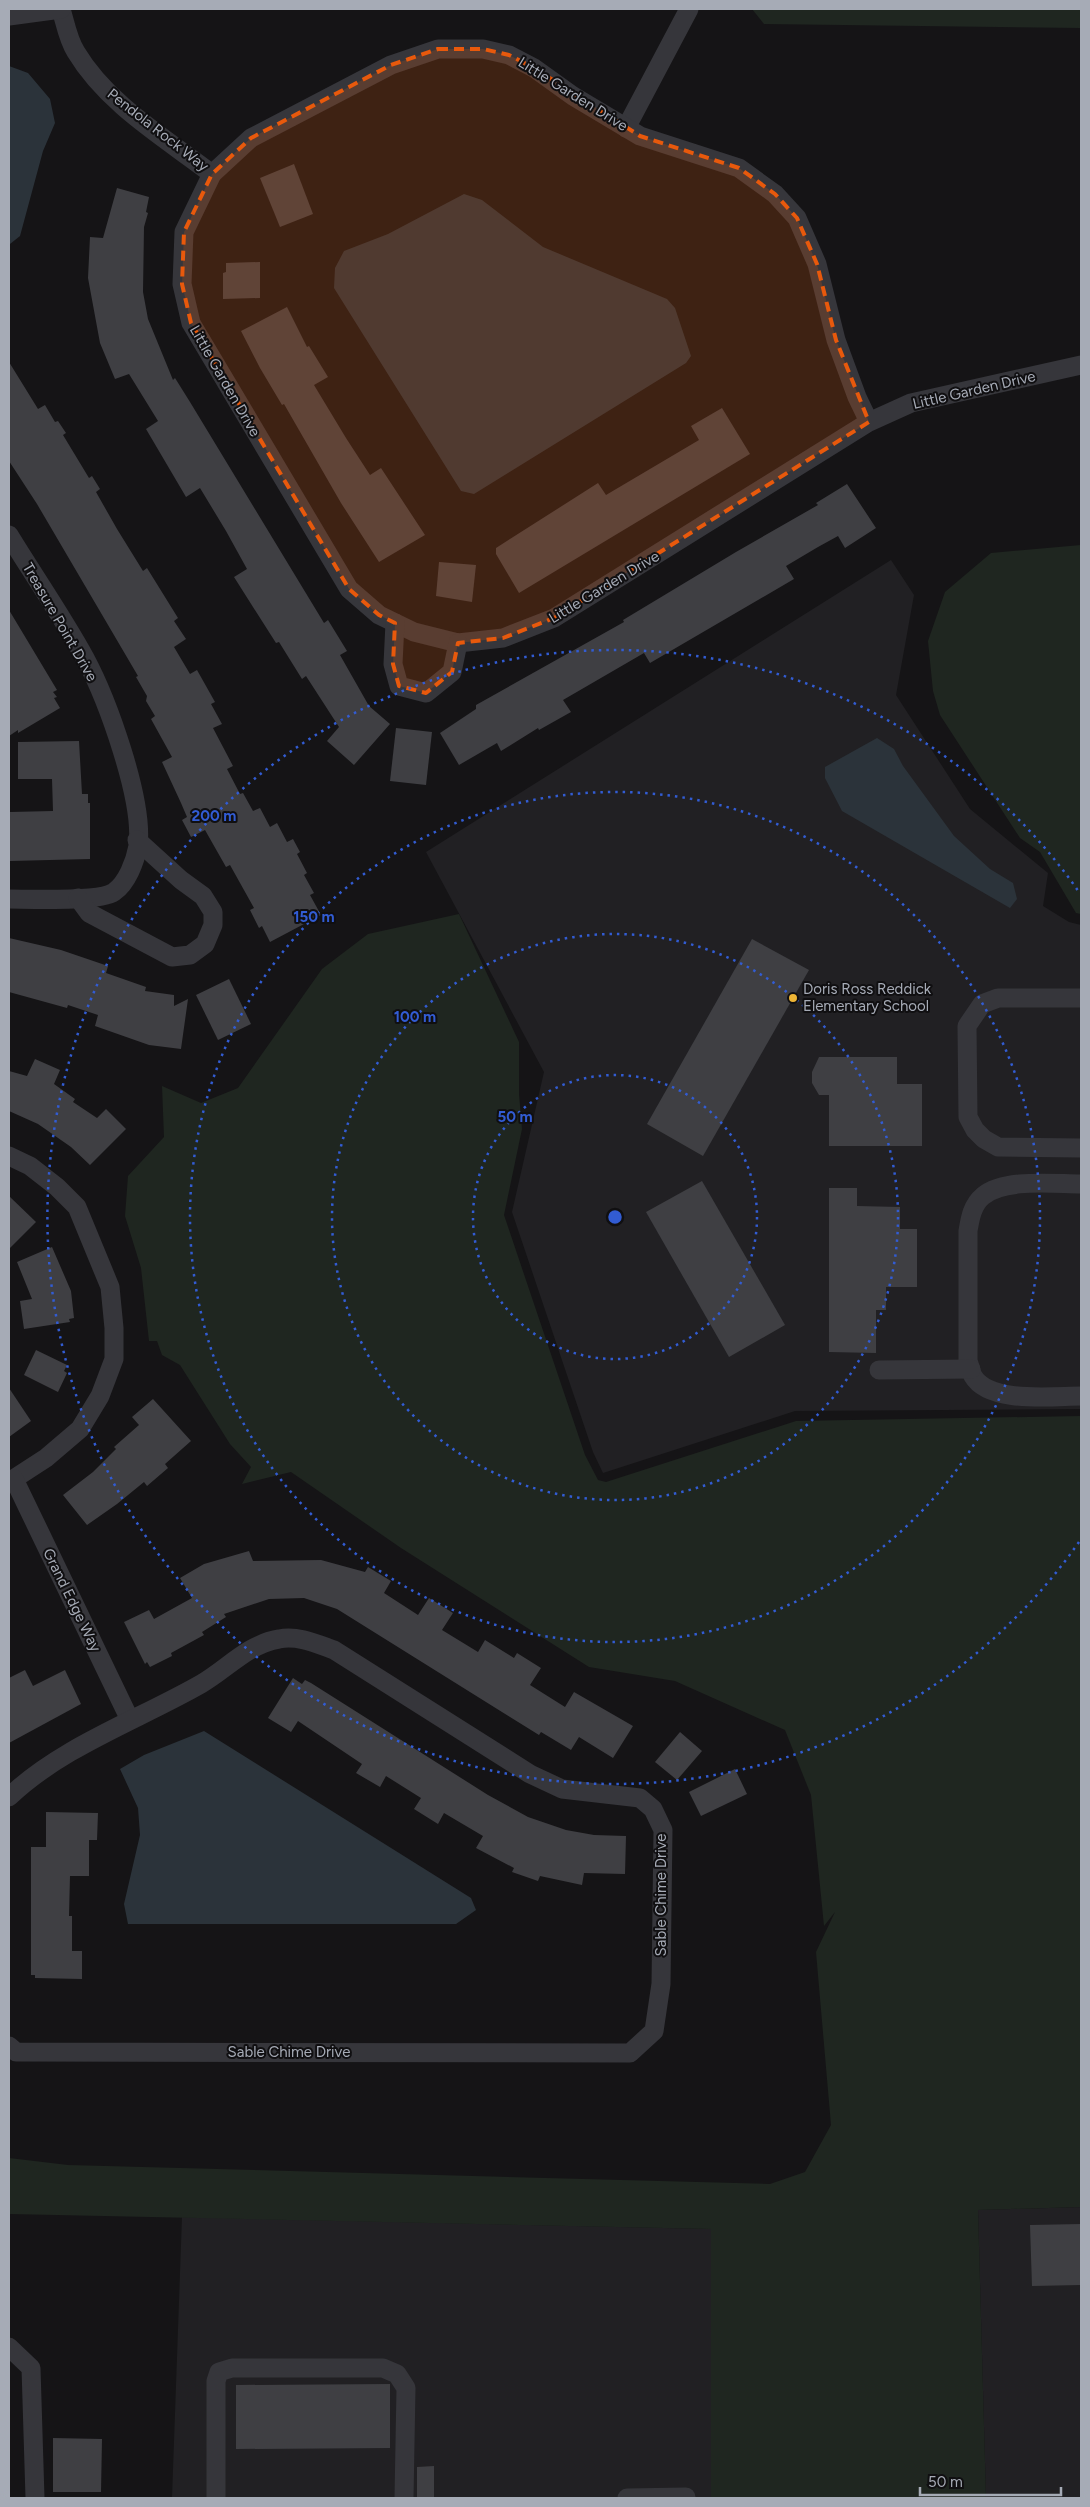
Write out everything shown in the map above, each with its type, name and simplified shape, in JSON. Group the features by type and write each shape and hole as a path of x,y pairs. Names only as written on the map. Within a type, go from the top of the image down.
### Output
{"street":[{"path":"9,16 61,9"},
{"name":"Pendola Rock Way","path":"61,9 75,50 95,79 134,116 212,174"},
{"path":"626,128 689,9"},
{"name":"Little Garden Drive","path":"869,422 857,397 836,340 818,264 797,218 775,194 739,168 669,147 626,128 573,96 534,68 509,55 483,49 438,49 391,65 251,138 212,174 184,232 182,284 191,323 349,589 379,615 395,623 414,632 458,642 503,638 554,618 869,422 911,403 1081,365"},
{"name":"Treasure Point Drive","path":"9,535 85,658 107,705 128,774 137,823 138,846 126,881 112,894 92,898 9,899"},
{"path":"395,623 393,664 399,686 426,693 452,672 458,642"},
{"path":"78,898 89,913 172,957 190,955 206,944 213,925 213,912 203,896 181,880 137,840"},
{"path":"1081,998 998,998 982,1004 968,1026 968,1117 975,1130 984,1139 998,1147 1081,1148"},
{"path":"9,1156 30,1166 57,1187 77,1207 110,1287 114,1328 114,1359 100,1396 80,1429 46,1458 12,1480"},
{"path":"1081,1184 1002,1185 982,1196 972,1211 968,1231 968,1361 973,1377 993,1392 1021,1396 1081,1396"},
{"path":"879,1370 971,1370"},
{"name":"Grand Edge Way","path":"12,1480 130,1720"},
{"name":"Sable Chime Drive","path":"9,1797 30,1777 130,1720 202,1683 250,1650 279,1638 299,1638 334,1650 530,1774 562,1789 640,1798 654,1809 663,1830 661,1984 654,2031 630,2052 16,2052 9,2046"},
{"path":"9,2347 31,2368 35,2498"},
{"path":"216,2498 216,2381 219,2372 232,2368 383,2368 397,2374 406,2388 404,2498"},
{"path":"627,2498 686,2497"}],"highlighted area":[{"path":"438,49 483,49 509,55 534,68 640,136 739,168 775,194 797,218 817,264 836,340 869,422 554,618 503,638 458,643 452,672 426,693 399,686 393,664 395,623 379,615 349,589 191,323 182,284 184,232 212,174 251,138 391,65"}],"shaded area":[{"path":"752,9 1081,9 1081,28 764,24"},
{"path":"9,66 28,73 50,99 55,123 43,151 20,236 10,244"},
{"path":"464,194 482,200 543,247 667,299 675,308 691,356 686,363 474,494 461,491 334,288 335,268 344,251 388,234"},
{"path":"1081,545 1081,914 1076,913 1040,852 1020,838 940,715 933,691 928,641 945,592 991,553"},
{"name":"Doris Ross Reddick Elementary School","path":"891,560 914,595 896,695 970,809 1048,873 1043,906 1069,922 1081,925 1081,1409 795,1411 603,1473 593,1452 512,1212 544,1072 426,852"},
{"path":"877,738 894,749 903,766 954,836 990,869 1013,883 1017,899 1010,908 842,811 825,778 825,767"},
{"path":"459,914 519,1042 519,1094 522,1129 504,1215 585,1455 598,1480 606,1482 796,1421 1081,1416 1081,2207 978,2210 986,2498 711,2498 711,2229 9,2214 9,2158 68,2165 770,2184 805,2172 831,2125 816,1952 835,1912 824,1926 811,1795 785,1730 675,1681 589,1667 401,1548 291,1472 242,1484 251,1467 230,1444 180,1365 162,1355 157,1341 149,1341 141,1268 125,1216 128,1176 164,1137 162,1086 201,1103 238,1088 322,969 368,934"},
{"path":"204,1731 471,1898 476,1910 456,1924 128,1924 124,1904 140,1835 138,1808 120,1769 144,1755"},
{"path":"1081,2207 1081,2498 986,2498 978,2210"},
{"path":"182,2217 712,2229 711,2498 172,2498"}],"building":[{"path":"294,164 313,214 280,227 260,178"},
{"path":"117,188 149,197 146,212 148,213 144,227 143,292 148,319 173,380 175,378 324,623 328,620 347,651 340,655 369,706 390,724 354,765 327,741 339,727 306,676 302,679 279,642 276,643 234,577 247,569 226,531 200,488 186,497 146,429 158,421 129,374 115,379 100,343 88,278 90,237 103,238"},
{"path":"260,262 260,298 223,299 223,273 226,272 226,263"},
{"path":"287,307 307,347 309,346 328,377 314,385 346,438 370,475 381,468 425,535 379,562 341,503 284,404 282,405 241,331"},
{"path":"9,362 38,409 45,405 55,422 58,421 66,433 63,435 89,478 92,476 100,489 96,492 117,529 143,571 147,568 178,618 174,621 186,639 174,647 190,674 197,670 215,702 211,704 222,724 213,728 233,766 227,769 240,794 243,793 253,811 260,808 270,827 277,823 287,842 293,839 300,852 297,854 307,873 304,875 314,893 310,895 321,915 270,942 262,926 259,928 250,910 254,908 230,865 226,867 205,830 191,837 182,820 187,817 162,762 172,757 151,719 155,716 146,701 147,696 136,677 138,676 37,504 9,461"},
{"path":"722,408 750,454 519,593 496,554 496,548 598,483 606,495 699,440 691,426"},
{"path":"847,484 876,528 845,548 838,536 818,547 786,566 794,579 650,663 644,653 563,700 571,712 539,730 538,728 501,751 497,743 459,765 440,733 476,709 476,705 624,622 623,620 818,505 816,503"},
{"path":"439,562 476,565 472,602 436,596"},
{"path":"9,610 57,690 53,692 57,697 54,698 60,708 18,733 18,730 9,736"},
{"path":"396,728 432,732 426,785 390,781"},
{"path":"79,741 82,794 88,794 88,803 90,803 90,859 10,861 10,812 53,811 52,779 18,779 18,742"},
{"path":"9,938 61,950 108,966 106,973 146,987 145,991 174,995 174,1006 188,999 181,1049 149,1045 95,1026 98,1015 68,1005 67,1008 9,992"},
{"path":"752,939 809,970 703,1156 647,1124"},
{"path":"229,979 251,1024 218,1040 196,995"},
{"path":"819,1057 897,1057 897,1084 922,1084 922,1146 829,1146 829,1095 819,1095 812,1083 812,1072"},
{"path":"35,1059 60,1070 54,1084 75,1099 73,1102 97,1118 106,1109 126,1129 90,1165 71,1147 38,1124 9,1111 9,1071 27,1076"},
{"path":"702,1181 785,1325 729,1357 646,1212"},
{"path":"829,1188 857,1188 857,1206 900,1207 900,1229 917,1229 917,1287 886,1287 886,1310 876,1310 876,1353 829,1352"},
{"path":"9,1196 36,1222 9,1249"},
{"path":"52,1247 71,1291 74,1318 69,1319 70,1322 24,1329 20,1301 32,1299 17,1262"},
{"path":"36,1350 67,1365 64,1371 67,1373 58,1392 24,1375"},
{"path":"9,1388 31,1421 9,1437"},
{"path":"153,1399 191,1441 165,1464 168,1468 147,1486 144,1482 87,1525 63,1495 93,1472 116,1449 114,1447 139,1425 132,1417"},
{"path":"249,1551 253,1561 321,1560 365,1572 368,1567 391,1581 384,1593 418,1615 429,1598 453,1613 442,1630 478,1652 485,1640 514,1658 517,1653 541,1668 530,1685 565,1707 574,1692 633,1726 613,1758 579,1737 571,1750 541,1732 539,1735 337,1609 304,1598 269,1599 224,1614 226,1617 202,1632 204,1635 171,1653 172,1656 150,1667 147,1662 145,1664 124,1622 149,1610 154,1619 192,1598 180,1578 204,1564"},
{"path":"25,1670 33,1686 65,1670 81,1704 9,1743 9,1678"},
{"path":"293,1678 302,1684 305,1680 311,1683 488,1795 528,1817 566,1830 594,1835 626,1836 625,1874 584,1873 582,1885 540,1876 538,1881 512,1872 514,1868 476,1848 483,1836 444,1813 438,1824 414,1809 421,1798 386,1776 380,1787 356,1773 362,1764 298,1721 291,1732 268,1718"},
{"path":"680,1732 702,1751 677,1780 655,1762"},
{"path":"735,1769 747,1794 701,1816 689,1792"},
{"path":"46,1812 98,1813 97,1840 89,1840 89,1876 70,1876 69,1916 72,1916 72,1951 82,1951 82,1979 35,1978 35,1975 31,1975 31,1847 46,1847"},
{"path":"1081,2224 1081,2285 1032,2286 1030,2225"},
{"path":"390,2384 390,2448 236,2449 236,2385"},
{"path":"53,2438 102,2439 101,2492 53,2492"},
{"path":"434,2466 434,2498 417,2498 417,2467"}],"place":[{"name":"Doris Ross Reddick Elementary School","path":"793,998"}]}
